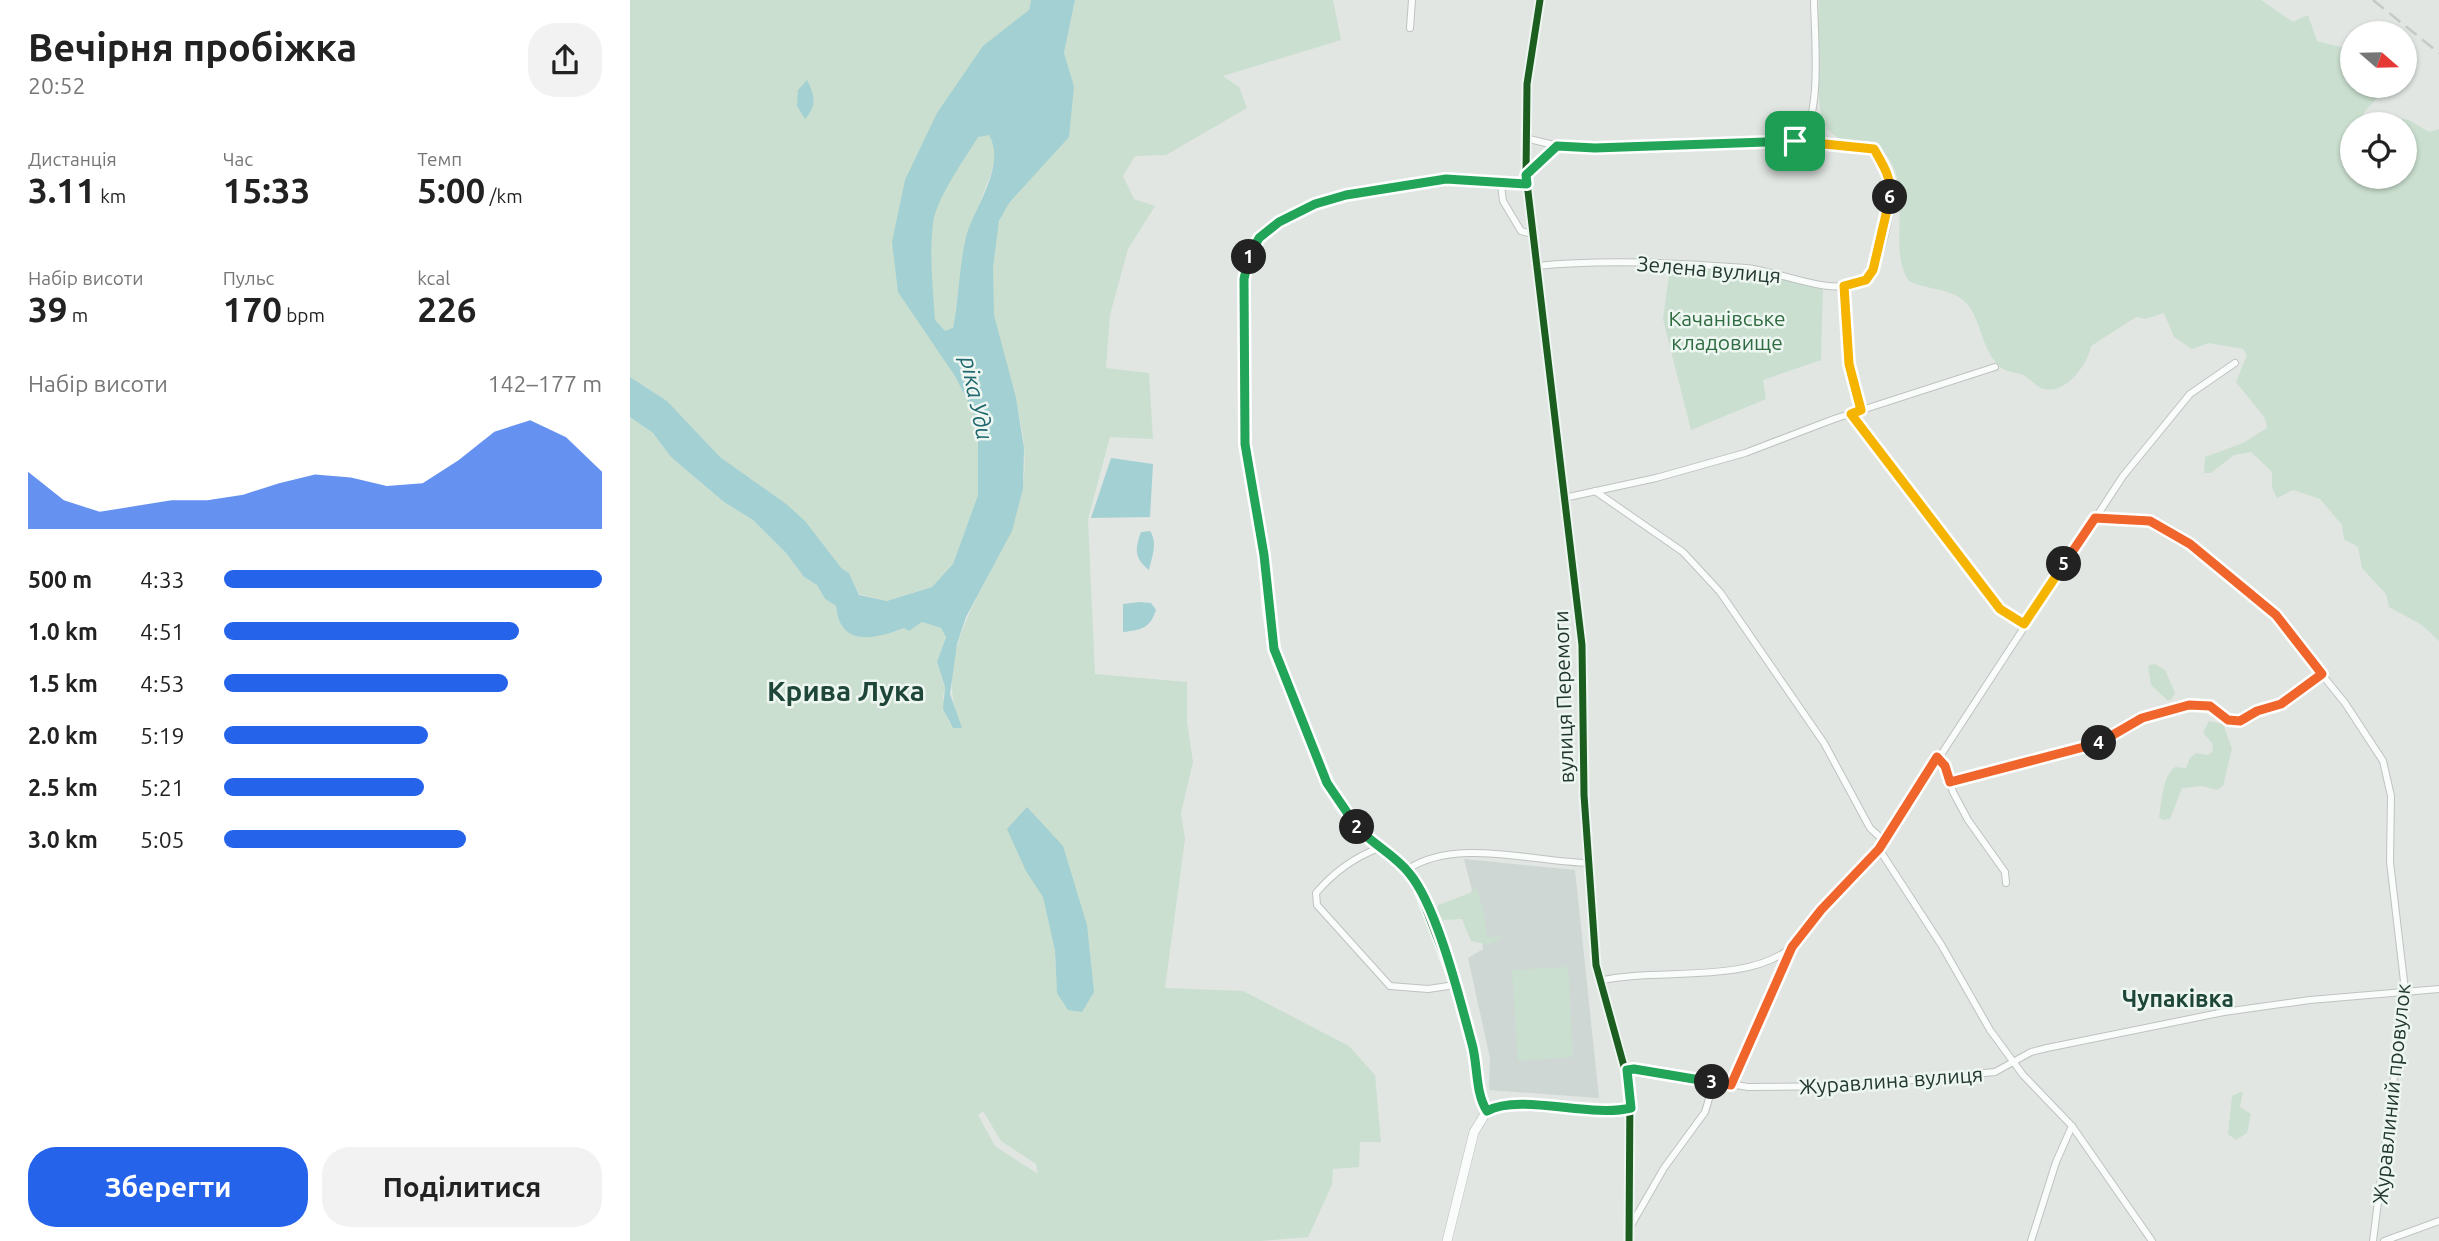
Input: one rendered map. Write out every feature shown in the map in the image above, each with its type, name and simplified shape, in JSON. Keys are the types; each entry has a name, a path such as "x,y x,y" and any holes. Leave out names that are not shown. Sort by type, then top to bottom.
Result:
{"street":[{"path":"1410,28 1412,0"},
{"name":"вулиця Перемоги","path":"1540,0 1529,63 1526,180 1582,645 1588,863 1599,981 1627,1070 1631,1108 1629,1241"},
{"path":"1795,141 1808,130 1813,109 1814,0"},
{"path":"1525,138 1557,146 1595,148 1795,141 1874,149 1885,168 1891,187 1882,244 1870,275 1858,284 1844,286 1849,364 1861,410"},
{"path":"1487,1111 1482,1102 1473,1047 1434,925 1407,870 1350,820 1331,792 1274,649 1264,555 1245,444 1245,269 1255,244 1265,233 1290,216 1324,201 1446,179 1501,185 1526,180 1557,146"},
{"path":"1501,185 1503,201 1521,232 1532,234"},
{"name":"Зелена вулиця","path":"1537,266 1597,261 1745,268 1844,286"},
{"path":"1731,1085 1792,947 1821,910 1879,849 2123,476 2187,398 2235,363"},
{"path":"1564,498 1735,456 1861,410 1995,367"},
{"path":"1851,414 1989,598 2000,609 2024,624"},
{"path":"1595,492 1683,552 1720,592 1824,743 1870,828 1884,841"},
{"name":"Журавлиний провулок","path":"2095,518 2150,521 2182,538 2267,607 2353,713 2383,761 2391,796 2390,862 2405,990 2374,1241"},
{"path":"1950,782 2006,765 2093,745 2142,718 2166,710 2200,705 2216,710 2228,720 2240,721 2257,711 2281,704 2322,674"},
{"path":"1937,757 1945,766 1950,782 1979,837 2004,872 2006,883"},
{"path":"1379,848 1359,857 1326,882 1316,893 1317,905 1390,986 1428,989 1455,985"},
{"path":"1879,849 2013,1062 2072,1126 2152,1241"},
{"path":"1407,870 1425,859 1469,854 1588,863"},
{"path":"1599,981 1637,974 1759,966 1771,962 1792,947"},
{"name":"Журавлина вулиця","path":"1627,1070 1645,1069 1731,1085 1789,1088 1915,1082 1995,1072 2046,1048 2224,1012 2405,990 2439,989"},
{"path":"1630,1227 1664,1168 1705,1112 1714,1082"},
{"path":"1447,1241 1474,1132 1487,1111 1510,1105 1597,1111 1631,1108"},
{"path":"2031,1241 2056,1163 2072,1126"},
{"path":"2384,1241 2439,1221"}],"shaded area":[{"path":"1464,859 1575,870 1599,1098 1489,1090 1490,1058 1468,958 1483,949 1481,925"}],"green space":[{"path":"630,0 1031,0 992,171 966,238 953,328 955,376 973,412 978,443 978,495 953,564 932,587 887,601 859,594 849,573 842,570 785,503 720,457 667,401 630,377"},
{"path":"1075,0 1333,0 1341,40 1223,76 1239,87 1247,108 1166,155 1135,156 1123,176 1134,199 1155,206 1128,249 1110,315 1106,368 1149,373 1153,439 1110,437 1088,519 1095,674 1187,682 1187,722 1193,762 1181,813 1185,839 1165,988 1243,991 1349,1046 1375,1075 1381,1142 1360,1142 1359,1167 1333,1169 1332,1185 1308,1237 1261,1241 630,1241 630,417 653,433 671,457 724,502 753,520 786,553 804,577 817,585 825,599 836,606 844,629 852,634 871,637 904,628 909,631 922,622 941,628 946,636 937,663 945,687 943,697 949,723 961,728 953,696 953,665 960,636 1013,522 1025,468 1021,424 994,315 994,242 1005,210 1074,86 1064,53","holes":["1043,897 1082,1012 1057,993 1055,951","983,1111 1001,1141 1036,1164 1038,1174 995,1146 978,1115"]},
{"path":"1819,0 2261,0 2293,22 2308,15 2317,41 2340,47 2340,98 2377,98 2365,112 2340,112 2340,189 2417,189 2417,125 2429,132 2439,129 2439,641 2422,625 2389,607 2386,594 2362,568 2358,547 2344,539 2342,525 2320,499 2293,490 2277,498 2272,488 2272,472 2251,452 2234,455 2211,473 2204,473 2205,457 2243,443 2267,428 2265,418 2236,382 2247,355 2243,349 2209,343 2192,349 2174,337 2164,313 2146,319 2136,317 2091,346 2076,375 2061,387 2039,387 2023,375 1999,366 1988,350 1970,307 1964,301 1952,294 1909,281 1900,258 1900,199 1895,171 1889,158 1881,150 1845,141 1827,128 1820,104 1817,67"},
{"name":"Качанівське кладовище","path":"1670,268 1751,271 1823,287 1821,360 1763,380 1766,399 1691,430 1663,319"},
{"path":"2155,664 2165,670 2175,693 2171,700 2167,700 2151,685 2148,666"},
{"path":"2209,721 2223,724 2232,749 2223,786 2217,790 2202,786 2182,788 2170,819 2163,820 2159,817 2162,797 2171,771 2175,767 2186,768 2190,758 2196,753 2208,755 2213,751 2212,743 2203,733"},
{"path":"1476,887 1484,912 1487,937 1503,937 1490,945 1471,941 1462,919 1443,920 1437,910 1438,905 1470,893"},
{"path":"1568,967 1573,1057 1518,1061 1512,970"},
{"path":"2243,1091 2240,1107 2251,1114 2247,1133 2236,1140 2228,1134 2232,1096"}],"water":[{"name":"ріка Уди","path":"1031,0 1075,0 1064,53 1074,86 1069,137 1009,203 999,221 993,267 994,315 1016,398 1024,448 1023,489 1012,531 966,617 957,644 950,694 962,728 953,728 943,709 945,687 937,662 946,637 941,628 922,622 909,631 904,628 871,637 861,637 844,629 836,606 825,599 817,585 804,577 786,553 753,520 724,502 671,457 653,433 630,417 630,377 667,401 720,457 785,503 805,521 842,569 849,573 859,595 887,601 932,587 953,564 978,495 978,443 973,412 955,376 898,292 892,242 905,180 937,113 983,46 1029,10","holes":["989,135 994,147 992,173 966,237 953,328 945,331 935,320 931,247 933,223 952,179 978,137"]},
{"path":"807,80 813,100 812,109 805,119 797,106 798,90"},
{"path":"1111,458 1153,464 1150,517 1091,518"},
{"path":"1150,531 1154,545 1149,570 1138,557 1137,548 1141,532"},
{"path":"1151,603 1156,610 1154,616 1144,627 1123,632 1123,604"},
{"path":"1027,807 1063,846 1087,925 1094,992 1082,1012 1068,1010 1057,993 1055,951 1043,897 1026,871 1007,829"}],"railway":[{"path":"2373,0 2439,53"}],"cycle path":[{"path":"1540,0 1527,84 1526,175 1582,645 1584,795 1596,965 1630,1088 1629,1241"},
{"path":"1487,1111 1482,1102 1473,1047 1455,985 1417,886 1407,870 1365,836 1339,805 1276,659 1267,610 1264,555 1245,444 1244,279 1251,254 1264,234 1283,219 1305,208 1329,200 1441,180 1527,184"}],"district":[{"name":"Крива Лука","path":"846,690"},
{"name":"Чупаківка","path":"2178,998"}],"route":[{"path":"1795,141 1874,149 1885,168 1891,187 1890,200 1878,257 1866,280 1844,286 1849,364 1861,410 1851,414 1994,604 2024,624 2095,518 2150,521 2190,544 2276,615 2322,674 2281,704 2257,711 2240,721 2228,720 2210,706 2189,705 2142,718 2109,739 2093,745 2033,758 1950,782 1945,766 1937,757 1879,849 1821,910 1792,947 1731,1085 1634,1069 1627,1070 1631,1108 1597,1111 1510,1105 1487,1111 1482,1102 1473,1047 1448,962 1417,886 1407,870 1365,836 1339,805 1324,776 1276,659 1267,610 1264,555 1245,451 1244,279 1247,261 1259,238 1290,216 1315,204 1370,190 1446,179 1501,185 1527,184 1526,175 1557,146 1595,148 1775,144 1795,141"}]}
